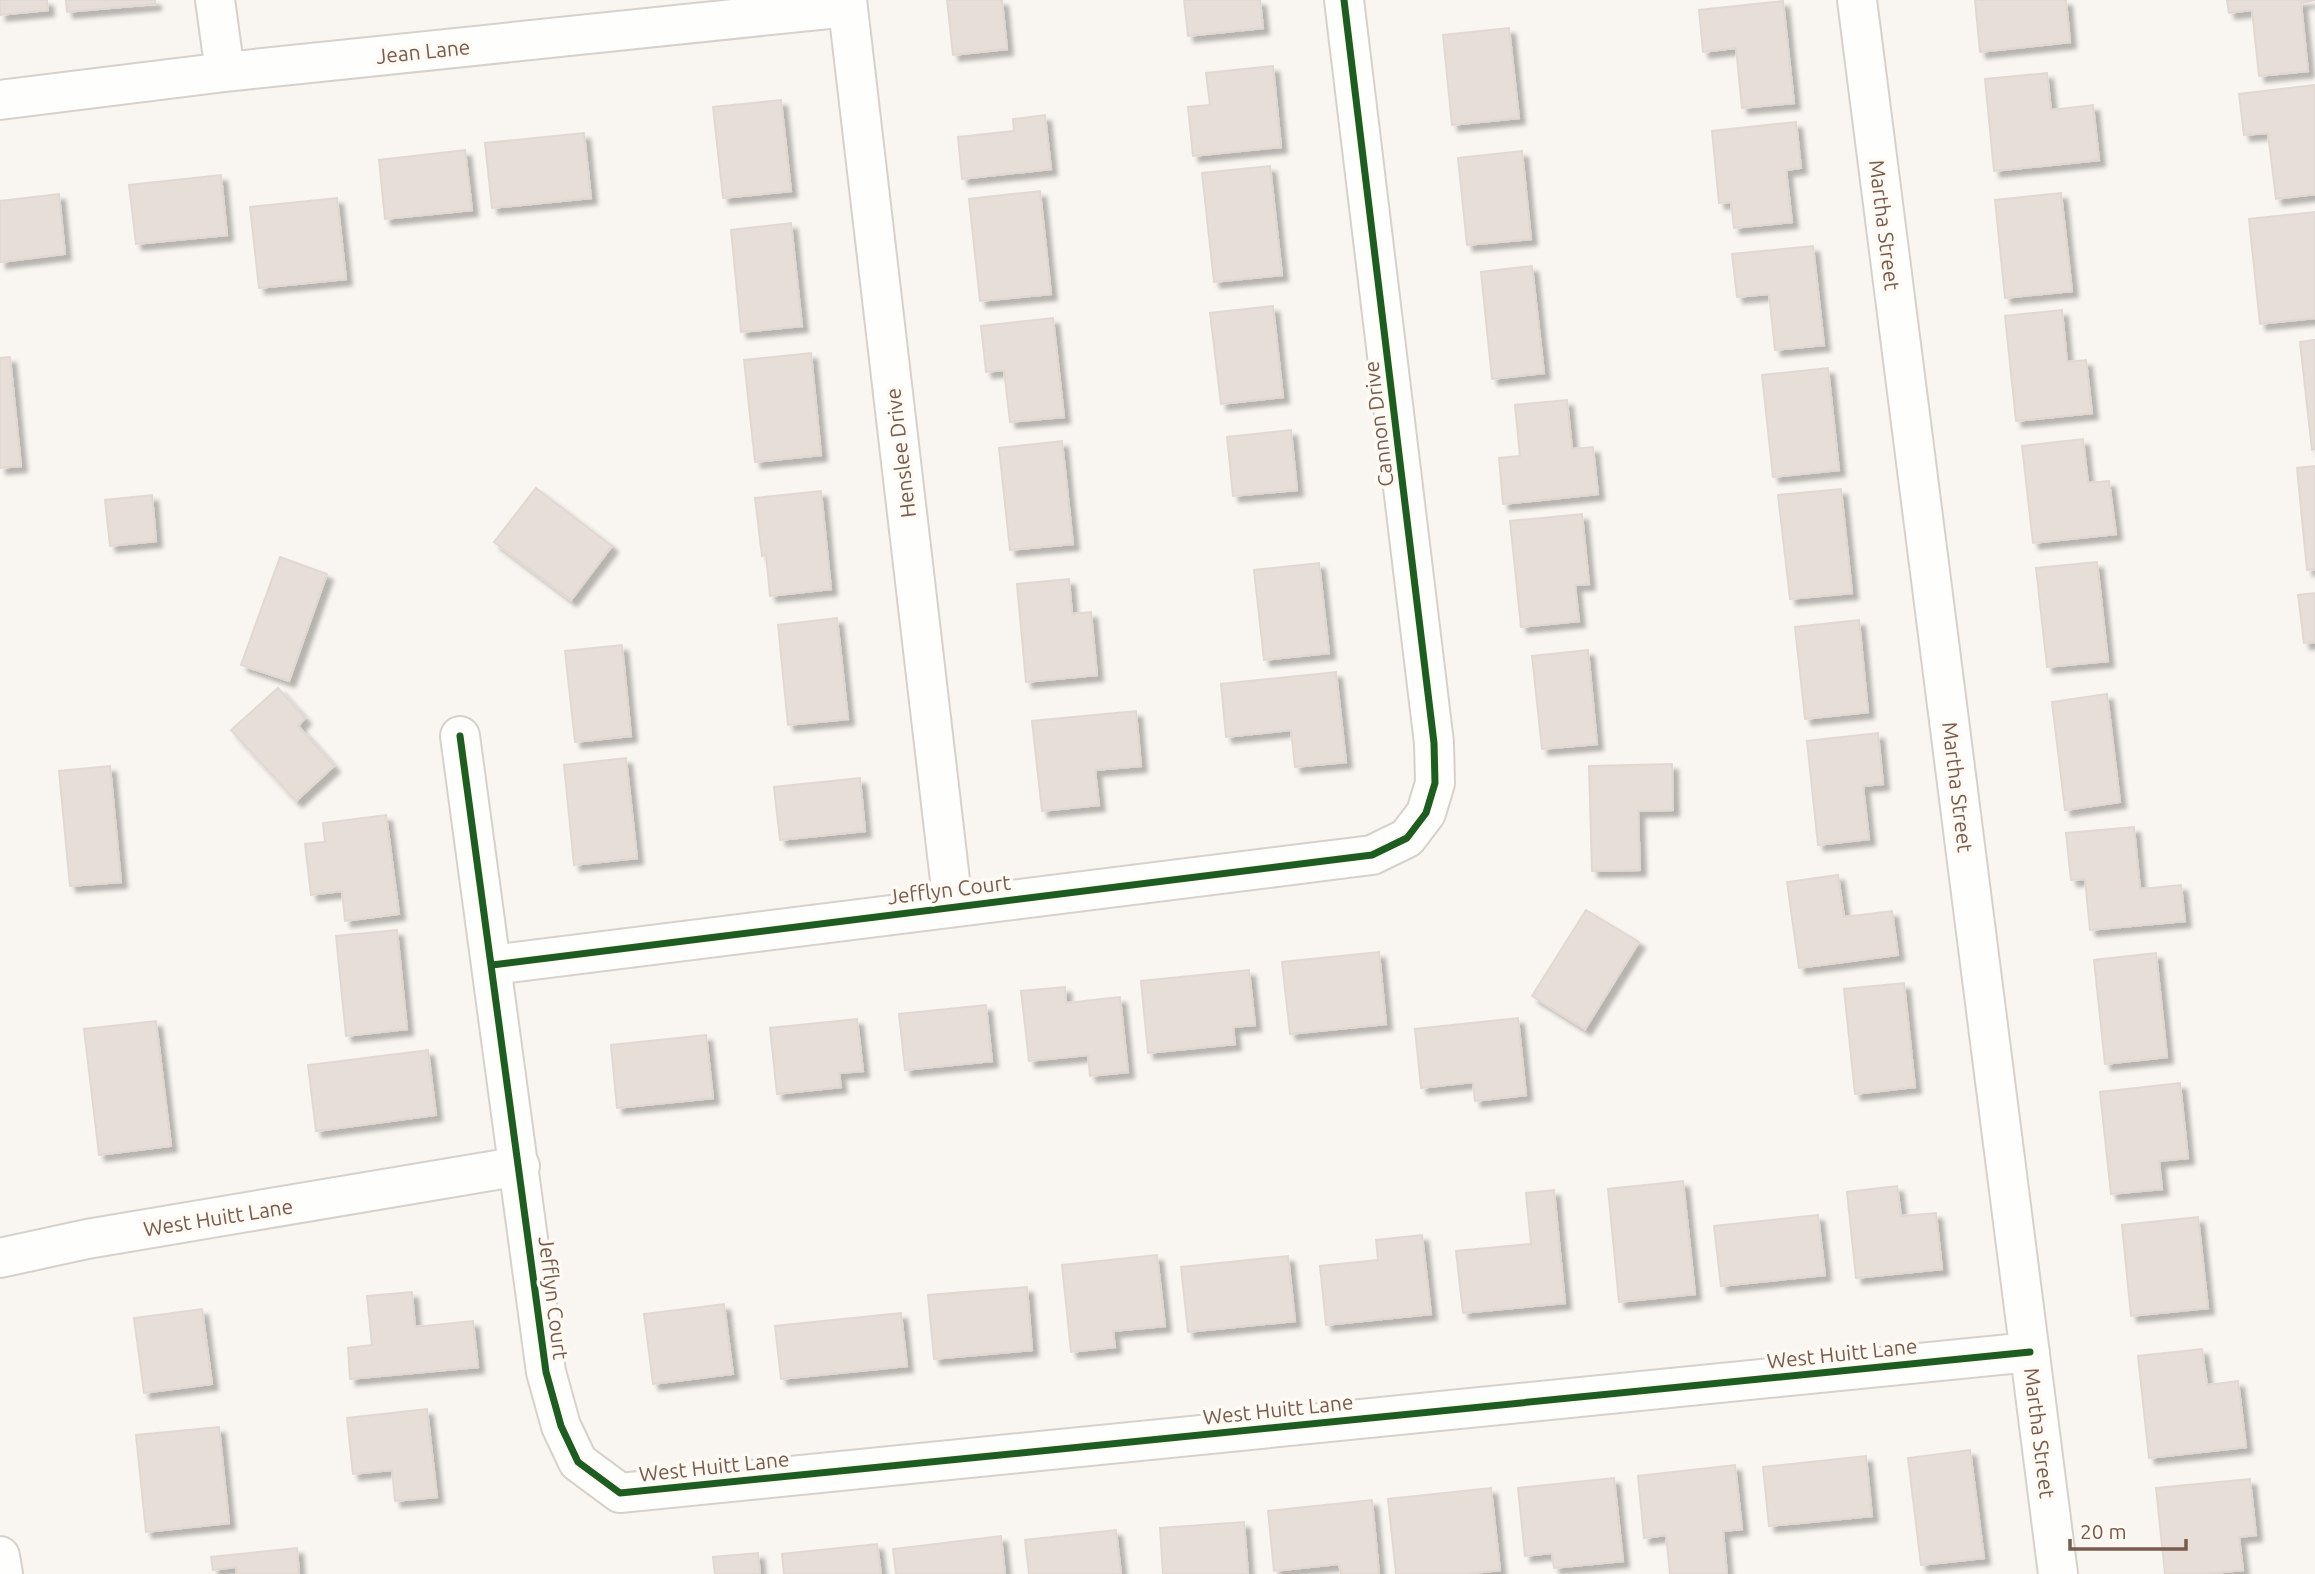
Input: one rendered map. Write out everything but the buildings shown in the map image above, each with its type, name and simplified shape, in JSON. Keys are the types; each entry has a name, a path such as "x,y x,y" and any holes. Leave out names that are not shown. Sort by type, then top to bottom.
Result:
{"street":[{"path":"215,0 225,72"},
{"name":"Cannon Drive","path":"1344,0 1434,743 1435,783 1426,813 1407,838"},
{"name":"Martha Street","path":"1857,0 2058,1574"},
{"name":"Jean Lane","path":"0,100 225,72 847,4"},
{"name":"Henslee Drive","path":"847,4 953,906"},
{"name":"Jefflyn Court","path":"460,736 546,1372 561,1426"},
{"name":"Jefflyn Court","path":"492,965 1372,855 1407,838"},
{"name":"West Huitt Lane","path":"0,1258 87,1239 520,1166"},
{"name":"West Huitt Lane","path":"561,1426 578,1462 620,1493 2030,1352"},
{"path":"0,1556 3,1574"}],"cycle path":[{"path":"492,965 1372,855 1407,838 1426,813 1435,783 1434,743 1344,0"},
{"path":"460,736 546,1372 561,1426 578,1462 620,1493 2030,1352"}]}
